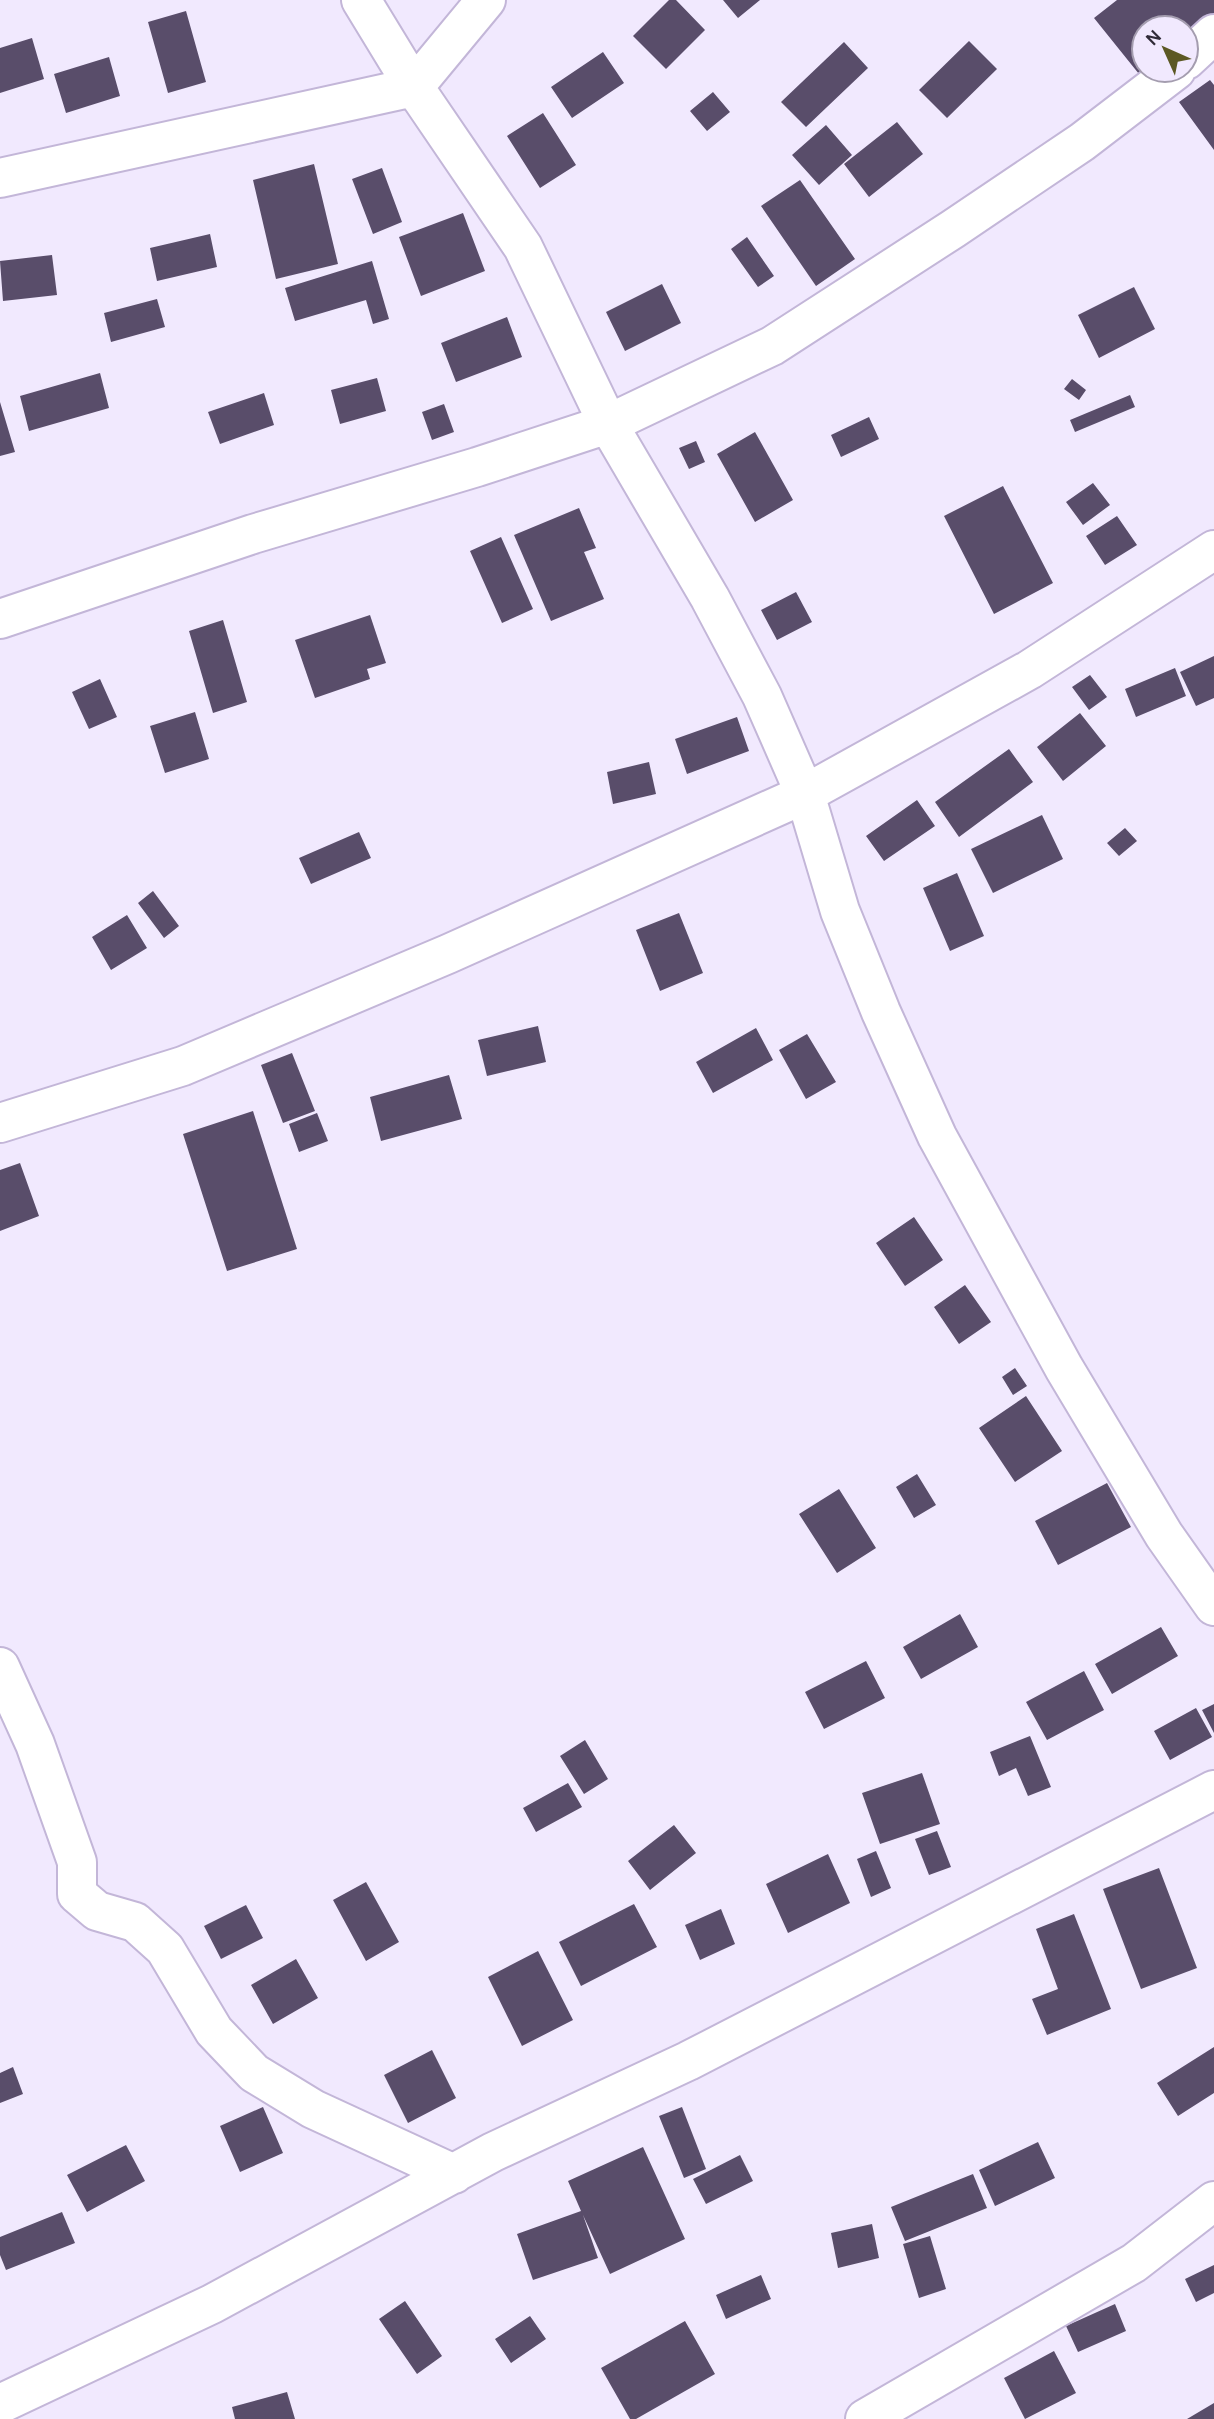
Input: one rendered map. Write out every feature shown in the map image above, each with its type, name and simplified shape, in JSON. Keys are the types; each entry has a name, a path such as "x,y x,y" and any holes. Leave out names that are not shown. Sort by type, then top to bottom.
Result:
{"street":[{"path":"361,0 414,87 523,247 608,424 710,598 762,696 805,794 839,911 937,1136 1064,1368 1164,1535 1214,1606"},
{"path":"0,178 414,87 486,0"},
{"path":"1200,47 1214,34"},
{"path":"0,619 253,534 477,467 608,424 772,346 1082,142 1158,84"},
{"path":"0,1124 183,1066 448,954 805,794 1029,670 1214,550"},
{"path":"0,1667 35,1744 77,1862 77,1894 97,1911 135,1922 164,1948 214,2031 254,2073 313,2109 454,2174"},
{"path":"0,2404 212,2304 492,2152 688,2061 1214,1790"},
{"path":"865,2419 1134,2263 1214,2201"}],"building":[{"path":"669,0 676,0 705,30 666,69 633,36"},
{"path":"723,0 760,0 738,18"},
{"path":"1117,0 1214,0 1214,14 1200,25 1200,14 1130,14 1130,63 1094,18"},
{"path":"186,11 206,82 168,93 148,22"},
{"path":"32,38 44,79 0,93 0,48"},
{"path":"969,41 997,69 947,118 919,90"},
{"path":"844,42 868,68 806,127 781,102"},
{"path":"603,52 624,83 572,118 551,87"},
{"path":"109,57 120,96 66,113 54,74"},
{"path":"1210,80 1214,85 1214,150 1179,102"},
{"path":"713,92 730,112 707,131 690,111"},
{"path":"543,113 576,165 540,188 507,136"},
{"path":"897,122 923,154 869,197 844,164"},
{"path":"826,125 852,155 819,185 792,155"},
{"path":"314,164 338,264 276,279 253,180"},
{"path":"382,168 402,222 373,234 352,179"},
{"path":"800,180 855,259 816,286 761,206"},
{"path":"463,213 485,271 421,296 399,237"},
{"path":"210,234 217,267 157,281 150,248"},
{"path":"747,237 774,276 758,287 731,249"},
{"path":"52,255 57,295 3,301 0,261"},
{"path":"372,261 389,319 373,324 366,300 295,321 285,288"},
{"path":"662,284 681,323 625,351 606,312"},
{"path":"1134,287 1155,329 1099,358 1078,315"},
{"path":"157,299 165,327 111,342 104,313"},
{"path":"507,317 522,357 456,382 441,343"},
{"path":"100,373 109,408 29,431 20,396"},
{"path":"377,378 386,411 340,424 331,390"},
{"path":"1072,379 1086,390 1079,400 1064,389"},
{"path":"264,393 274,425 220,444 208,412"},
{"path":"1130,395 1135,407 1075,432 1070,420"},
{"path":"0,402 15,452 0,456"},
{"path":"444,404 454,432 432,440 422,412"},
{"path":"869,417 879,439 841,457 831,435"},
{"path":"755,432 793,500 755,522 717,454"},
{"path":"696,441 705,462 689,469 679,448"},
{"path":"1093,483 1110,505 1083,525 1066,502"},
{"path":"1003,486 1053,583 994,614 944,516"},
{"path":"579,508 596,548 584,552 604,599 551,621 514,535"},
{"path":"1117,516 1137,545 1105,565 1086,536"},
{"path":"501,537 533,609 502,623 470,551"},
{"path":"796,592 812,622 777,640 761,610"},
{"path":"370,615 386,663 367,669 370,679 315,698 295,640"},
{"path":"223,620 247,702 213,713 189,631"},
{"path":"1214,656 1214,698 1196,706 1180,672"},
{"path":"1175,668 1186,696 1136,717 1125,689"},
{"path":"1090,675 1107,697 1089,710 1072,687"},
{"path":"100,679 117,717 89,729 72,692"},
{"path":"195,712 209,759 165,773 150,726"},
{"path":"1080,713 1106,746 1063,781 1037,747"},
{"path":"737,717 749,751 687,774 675,739"},
{"path":"1009,749 1033,782 959,837 935,802"},
{"path":"649,762 656,794 613,804 607,772"},
{"path":"917,800 935,826 884,861 866,836"},
{"path":"1042,815 1063,859 993,893 971,849"},
{"path":"1125,828 1137,841 1119,856 1107,843"},
{"path":"359,832 371,858 311,884 299,858"},
{"path":"957,873 984,936 950,951 923,888"},
{"path":"153,891 179,926 164,938 138,903"},
{"path":"679,913 703,973 660,991 636,930"},
{"path":"127,915 147,948 111,970 92,937"},
{"path":"538,1026 546,1062 487,1076 478,1040"},
{"path":"756,1028 773,1060 713,1093 696,1062"},
{"path":"807,1034 836,1082 806,1099 779,1050"},
{"path":"292,1053 315,1111 283,1123 261,1065"},
{"path":"449,1075 462,1119 381,1141 370,1097"},
{"path":"253,1111 297,1249 227,1271 183,1134"},
{"path":"317,1113 328,1141 299,1152 289,1124"},
{"path":"20,1163 39,1216 0,1231 0,1170"},
{"path":"914,1217 943,1260 905,1286 876,1243"},
{"path":"965,1285 991,1322 959,1344 934,1307"},
{"path":"1015,1368 1027,1386 1013,1395 1002,1377"},
{"path":"1026,1396 1062,1451 1015,1482 979,1428"},
{"path":"917,1474 936,1505 914,1518 896,1487"},
{"path":"1107,1483 1131,1527 1058,1565 1035,1521"},
{"path":"839,1489 876,1548 837,1573 799,1514"},
{"path":"960,1614 978,1647 921,1679 903,1647"},
{"path":"1161,1627 1178,1656 1112,1694 1095,1664"},
{"path":"866,1661 885,1698 824,1729 805,1692"},
{"path":"1084,1671 1104,1710 1047,1740 1026,1702"},
{"path":"1214,1704 1214,1733 1202,1710"},
{"path":"1196,1708 1212,1737 1170,1760 1154,1731"},
{"path":"1030,1736 1051,1787 1028,1796 1016,1768 999,1776 990,1752"},
{"path":"585,1740 608,1779 584,1794 560,1756"},
{"path":"922,1773 940,1824 880,1844 862,1793"},
{"path":"568,1783 582,1807 536,1832 523,1808"},
{"path":"674,1825 696,1853 650,1890 628,1861"},
{"path":"937,1831 951,1867 929,1875 915,1839"},
{"path":"876,1851 891,1888 871,1897 857,1859"},
{"path":"828,1854 850,1903 788,1933 766,1884"},
{"path":"1159,1868 1197,1968 1141,1989 1103,1889"},
{"path":"366,1882 399,1942 366,1961 333,1900"},
{"path":"634,1904 657,1947 581,1986 559,1942"},
{"path":"246,1905 263,1938 221,1959 204,1926"},
{"path":"721,1909 735,1944 700,1960 685,1925"},
{"path":"1074,1914 1111,2009 1047,2035 1032,1999 1058,1989 1036,1929"},
{"path":"538,1951 573,2020 522,2046 488,1977"},
{"path":"296,1959 318,1998 273,2024 251,1985"},
{"path":"1214,2047 1214,2093 1178,2116 1157,2083"},
{"path":"432,2050 456,2098 408,2123 384,2075"},
{"path":"13,2067 23,2094 0,2103 0,2073"},
{"path":"263,2107 283,2153 240,2172 220,2126"},
{"path":"682,2107 706,2169 684,2178 659,2116"},
{"path":"1038,2142 1055,2178 995,2206 979,2170"},
{"path":"126,2145 145,2181 87,2212 67,2175"},
{"path":"643,2147 685,2239 610,2274 583,2215 598,2258 533,2280 517,2234 581,2211 568,2181"},
{"path":"740,2155 753,2181 706,2204 693,2179"},
{"path":"973,2174 987,2208 905,2241 891,2207"},
{"path":"62,2212 75,2243 6,2270 0,2255 0,2237"},
{"path":"872,2224 879,2258 838,2268 831,2233"},
{"path":"930,2236 946,2289 919,2298 903,2244"},
{"path":"1214,2265 1214,2293 1196,2302 1185,2279"},
{"path":"761,2275 771,2299 726,2319 716,2295"},
{"path":"405,2301 442,2356 417,2374 379,2319"},
{"path":"1115,2304 1126,2331 1078,2352 1066,2326"},
{"path":"530,2316 546,2339 511,2363 495,2339"},
{"path":"685,2321 715,2374 636,2419 630,2419 601,2368"},
{"path":"1054,2351 1076,2393 1025,2419 1004,2378"},
{"path":"287,2392 295,2419 235,2419 232,2407"},
{"path":"1214,2403 1214,2419 1187,2419"}]}
